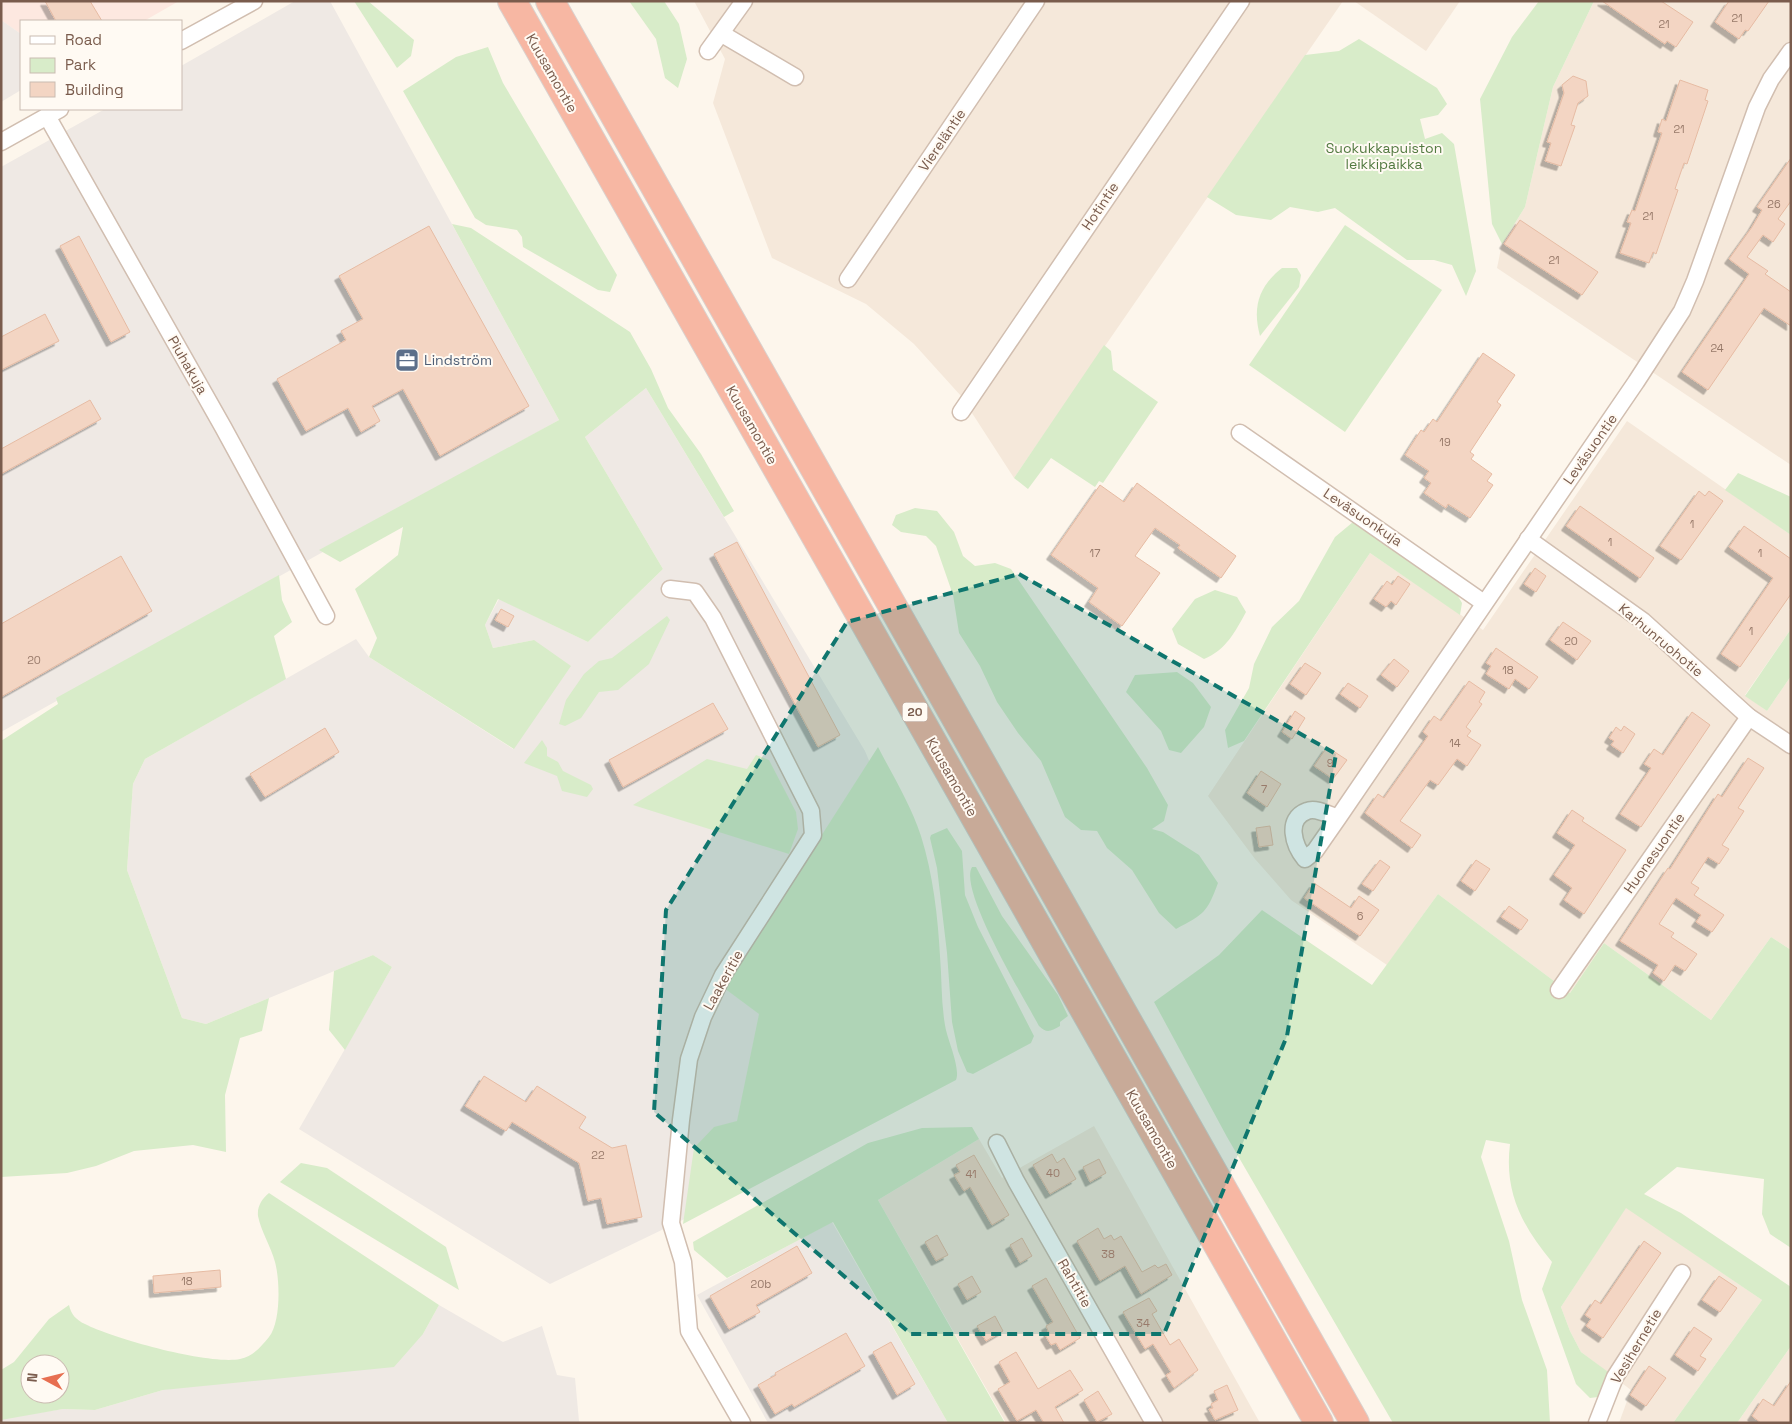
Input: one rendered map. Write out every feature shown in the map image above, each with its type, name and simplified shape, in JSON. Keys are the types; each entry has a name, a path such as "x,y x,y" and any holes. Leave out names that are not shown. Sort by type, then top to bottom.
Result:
{"highway":[{"name":"Kuusamontie","path":"512,1 1319,1423"},
{"name":"20","path":"550,1 1355,1423"}],"street":[{"path":"182,41 254,1"},
{"path":"708,52 744,1"},
{"name":"Viereläntie","path":"848,279 1036,1"},
{"name":"Hotintie","path":"961,412 1241,1"},
{"path":"722,34 795,77"},
{"name":"Leväsuontie","path":"1338,818 1636,382 1682,311 1699,272 1757,107 1771,79 1791,51"},
{"path":"1,142 54,112"},
{"name":"Piuhakuja","path":"54,112 326,616"},
{"name":"Leväsuonkuja","path":"1240,433 1484,603"},
{"name":"Karhunruohotie","path":"1528,539 1643,621 1749,716 1791,745"},
{"name":"Laakeritie","path":"670,589 695,592 713,618 811,811 813,835 723,975 703,1017 689,1060 676,1157 671,1223 683,1262 690,1331 742,1423"},
{"name":"Huonesuontie","path":"1559,990 1749,716"},
{"name":"Rahtitie","path":"997,1143 1016,1181 1154,1423"},
{"name":"Vesihernetie","path":"1597,1423 1615,1377 1682,1273"}],"highlighted area":[{"path":"1019,574 1336,754 1287,1036 1164,1334 911,1334 654,1112 666,910 847,622"}],"shaded area":[{"path":"1,1 179,1 146,20 20,20 20,33 1,20"},
{"path":"295,1 330,1 559,420 1,732 1,167 103,110 182,110 182,65"},
{"path":"694,1 1343,1 1014,478 961,396 914,344 866,304 772,258 713,103 725,59"},
{"path":"1354,1 1460,1 1426,51"},
{"path":"1594,1 1791,1 1791,465 1497,268 1502,244 1525,207 1553,87"},
{"path":"1,20 20,33 20,91 1,102"},
{"path":"646,388 865,751 873,770 765,1007 730,1197 550,1284 299,1129 392,967 373,955 206,1024 182,1018 127,870 133,784 145,759 356,639 369,657 513,749 534,640 493,648 485,625 499,599 588,642 663,569 585,437"},
{"path":"1627,421 1791,535 1791,607 1789,610 1791,611 1791,629 1745,695 1767,711 1791,676 1791,950 1771,937 1711,1020 1604,943 1570,993 1438,894 1387,965 1291,900 1255,859 1208,796 1370,553 1483,630"},
{"path":"1094,1126 1260,1423 1006,1423 878,1200 979,1139 1002,1178"},
{"path":"1626,1207 1762,1300 1673,1423 1619,1423 1631,1390 1581,1352 1570,1331 1561,1307"},
{"path":"832,1222 948,1423 768,1423 697,1295"},
{"path":"439,1305 503,1342 542,1326 557,1375 575,1378 579,1421 581,1423 1,1423 3,1418 63,1409 95,1410 163,1390 423,1334"},
{"path":"1791,1346 1791,1423 1737,1423"}],"green space":[{"path":"354,1 368,1 414,40 411,56 397,68"},
{"path":"629,1 664,1 679,24 687,59 678,88 665,78 656,39"},
{"path":"1539,1 1594,1 1553,87 1525,207 1502,244 1492,224 1480,99 1512,37"},
{"name":"Suokukkapuiston leikkipaikka","path":"1359,39 1437,88 1447,104 1438,115 1420,119 1425,139 1442,133 1454,144 1476,271 1466,296 1452,265 1434,260 1407,260 1335,208 1318,212 1290,207 1271,220 1236,215 1207,197 1305,55 1339,51"},
{"path":"488,47 503,83 617,275 610,292 598,290 523,247 522,237 517,230 486,225 475,218 403,91 456,57"},
{"path":"452,224 471,228 630,332 651,369 668,408 701,454 734,511 724,517 646,388 585,437 663,569 588,642 498,599 485,625 493,648 534,640 571,666 514,749 369,657 377,638 355,589 398,555 403,527 340,562 319,550 559,420"},
{"path":"1345,225 1442,290 1345,432 1249,365"},
{"path":"1282,268 1297,268 1301,275 1299,287 1260,336 1257,316 1259,298 1268,282"},
{"path":"1104,345 1111,351 1113,370 1158,402 1103,483 1099,481 1095,487 1051,458 1028,489 1014,478"},
{"path":"1738,473 1791,497 1791,535 1725,490"},
{"path":"915,508 937,511 954,532 963,556 975,566 995,563 1011,569 1147,768 1168,805 1164,821 1152,829 1163,832 1199,855 1218,883 1211,901 1199,916 1176,929 1159,913 1132,870 1107,848 1097,831 1081,830 1065,817 1041,761 1018,733 997,702 980,666 959,633 953,595 936,546 926,536 901,532 892,525 896,515"},
{"path":"1353,522 1455,591 1462,603 1460,615 1370,553 1244,741 1228,748 1225,730 1249,688 1254,664 1272,627 1299,601 1335,537"},
{"path":"279,575 282,600 292,622 274,636 286,679 145,759 133,784 127,870 182,1018 206,1024 269,998 262,1031 240,1038 225,1095 226,1152 193,1145 134,1151 96,1166 67,1173 1,1177 1,741 58,704 56,698"},
{"path":"1215,590 1237,597 1246,612 1234,633 1224,645 1204,659 1178,644 1172,629 1195,599"},
{"path":"667,616 670,620 649,664 618,690 599,692 581,718 565,726 559,724 566,700 584,674 599,661 612,658"},
{"path":"1791,629 1791,676 1767,711 1745,696"},
{"path":"1177,672 1193,683 1211,707 1204,727 1181,753 1169,750 1161,731 1126,692 1135,675"},
{"path":"542,740 547,748 547,756 558,762 563,771 591,785 593,789 587,797 562,791 557,776 524,763"},
{"path":"878,747 912,813 929,865 938,926 944,1016 946,1031 957,1068 956,1080 683,1224 694,1148 714,1127 737,1121 759,1014 724,988"},
{"path":"756,755 769,760 796,812 798,829 789,854 633,805 707,759 747,769"},
{"path":"947,828 962,851 965,895 978,927 1034,1036 1031,1043 973,1074 967,1072 958,1051 952,1022 947,953 937,868 930,838 931,835"},
{"path":"972,867 976,867 1002,916 1058,995 1068,1016 1060,1022 1060,1026 1047,1031 1039,1026 1008,970 983,921 970,879"},
{"path":"1438,894 1570,993 1604,943 1711,1020 1771,937 1791,950 1791,1248 1770,1234 1762,1214 1764,1179 1677,1167 1644,1194 1681,1213 1791,1287 1791,1346 1737,1423 1673,1423 1762,1300 1626,1208 1561,1307 1570,1331 1581,1352 1615,1377 1606,1396 1590,1398 1576,1384 1542,1289 1552,1262 1541,1249 1524,1222 1513,1193 1510,1178 1510,1144 1486,1140 1481,1157 1509,1241 1522,1300 1547,1370 1550,1423 1393,1423 1227,1137 1154,1002 1219,955 1262,910 1372,985"},
{"path":"373,955 392,967 345,1050 329,1030 334,971"},
{"path":"972,1127 979,1139 878,1200 1005,1423 948,1423 833,1222 727,1278 694,1250 693,1242 868,1143 922,1128"},
{"path":"301,1163 327,1168 446,1247 459,1290 280,1182"},
{"path":"269,1193 439,1305 423,1334 394,1367 163,1390 95,1410 63,1409 1,1420 1,1370 14,1362 20,1355 20,1404 70,1404 70,1354 21,1354 49,1319 69,1305 74,1316 85,1324 117,1337 185,1355 226,1360 240,1359 256,1351 273,1330 278,1301 278,1279 275,1262 258,1216 262,1200"}],"building":[{"path":"45,1 90,1 101,20 55,20"},
{"path":"1602,1 1661,1 1693,22 1676,47 1667,41 1665,44"},
{"path":"1729,1 1769,1 1748,31 1745,30 1739,39 1715,22"},
{"path":"1573,76 1586,81 1588,96 1578,103 1571,125 1575,126 1561,166 1545,161 1551,143 1547,142 1564,93 1562,85"},
{"path":"1680,80 1708,90 1705,100 1708,101 1687,164 1684,163 1675,189 1678,190 1656,254 1653,252 1649,263 1620,253 1631,223 1627,222 1632,210 1635,211 1662,133 1658,132 1662,119 1666,121"},
{"path":"1791,158 1791,201 1778,219 1785,224 1773,242 1763,235 1747,257 1768,271 1765,274 1791,292 1791,326 1764,308 1708,390 1682,372 1749,274 1729,259 1762,210 1757,207"},
{"path":"1520,220 1598,272 1582,295 1504,244"},
{"name":"Lindström","path":"429,226 529,406 440,456 403,389 372,406 380,421 361,432 348,408 306,431 277,379 346,340 341,331 363,319 339,276"},
{"path":"79,236 130,332 111,342 60,246"},
{"path":"45,314 59,341 1,370 1,337"},
{"path":"1483,353 1515,375 1497,402 1501,405 1470,452 1474,455 1471,459 1492,474 1487,481 1493,485 1470,518 1448,504 1446,508 1424,493 1431,483 1424,478 1429,471 1405,455 1421,430 1424,432 1433,419 1437,422"},
{"path":"90,400 101,419 1,474 1,449"},
{"path":"1137,483 1236,556 1221,578 1178,548 1180,545 1155,528 1135,556 1160,573 1122,626 1089,602 1098,588 1051,555 1100,485 1124,502"},
{"path":"1699,491 1705,496 1709,491 1723,501 1681,560 1660,546"},
{"path":"1580,506 1654,558 1640,578 1566,526"},
{"path":"1744,526 1791,559 1791,594 1740,667 1721,654 1773,578 1729,547"},
{"path":"737,542 840,735 818,747 714,554"},
{"path":"121,556 152,611 1,697 1,624"},
{"path":"1535,568 1546,576 1536,592 1524,584"},
{"path":"1398,576 1410,584 1396,605 1391,601 1386,607 1374,599 1387,581 1392,585"},
{"path":"501,609 514,616 508,627 495,620"},
{"path":"1563,622 1591,641 1577,660 1550,640"},
{"path":"1496,648 1538,677 1529,689 1515,679 1509,689 1486,674 1491,666 1486,663"},
{"path":"1394,659 1409,671 1397,687 1381,675"},
{"path":"1305,663 1321,673 1306,695 1290,684"},
{"path":"1469,681 1485,692 1479,702 1482,704 1466,727 1471,731 1467,736 1481,745 1467,766 1457,759 1438,785 1430,780 1400,821 1421,835 1412,848 1365,813 1378,794 1384,798 1428,736 1423,732 1434,716 1441,721"},
{"path":"1348,683 1368,696 1360,708 1340,694"},
{"path":"713,703 728,729 623,787 609,760"},
{"path":"1295,711 1305,718 1292,739 1282,732"},
{"path":"1692,712 1710,725 1641,827 1620,814 1651,768 1644,764 1654,749 1663,755"},
{"path":"1624,726 1635,734 1623,753 1611,745 1614,741 1609,738 1616,727 1621,731"},
{"path":"325,728 339,752 265,797 250,774"},
{"path":"1327,747 1347,760 1333,779 1314,766"},
{"path":"1748,758 1764,768 1738,808 1744,811 1722,845 1729,849 1719,864 1708,857 1691,883 1699,888 1694,895 1724,915 1712,932 1696,922 1701,915 1676,898 1659,924 1674,933 1671,937 1697,954 1685,971 1675,965 1664,981 1653,973 1658,965 1620,941 1668,868 1670,869 1718,794 1722,797"},
{"path":"1261,771 1281,784 1267,807 1247,793"},
{"path":"1572,810 1584,818 1582,821 1626,850 1584,914 1564,900 1572,888 1554,875 1575,845 1557,833"},
{"path":"1270,826 1273,845 1259,847 1256,828"},
{"path":"1380,860 1390,867 1373,891 1362,884"},
{"path":"1476,860 1490,869 1475,891 1461,881"},
{"path":"1314,883 1351,908 1359,896 1379,910 1360,936 1304,898"},
{"path":"1509,906 1528,920 1521,930 1501,917"},
{"path":"484,1076 526,1102 537,1086 586,1117 579,1128 612,1148 626,1145 642,1217 607,1224 601,1198 588,1201 579,1163 512,1122 506,1131 465,1106"},
{"path":"1052,1154 1057,1163 1064,1158 1076,1179 1050,1194 1033,1165"},
{"path":"974,1155 1009,1215 992,1225 970,1187 964,1191 954,1175 960,1172 956,1165"},
{"path":"1099,1159 1106,1173 1090,1182 1083,1167"},
{"path":"1098,1228 1104,1239 1111,1235 1114,1240 1121,1236 1142,1272 1155,1265 1158,1268 1166,1264 1172,1275 1141,1294 1125,1266 1100,1281 1077,1241"},
{"path":"937,1235 948,1255 936,1261 925,1242"},
{"path":"1022,1238 1032,1256 1020,1263 1010,1245"},
{"path":"1644,1241 1661,1253 1603,1338 1586,1326 1591,1319 1585,1315 1595,1300 1601,1304"},
{"path":"797,1246 812,1273 756,1305 760,1312 729,1329 710,1296"},
{"path":"220,1270 221,1287 154,1293 153,1276"},
{"path":"972,1276 981,1292 967,1300 958,1284"},
{"path":"1719,1276 1737,1288 1720,1312 1702,1300"},
{"path":"1046,1278 1080,1338 1060,1350 1056,1343 1051,1345 1045,1335 1049,1333 1046,1326 1053,1322 1032,1286"},
{"path":"1149,1298 1157,1311 1152,1314 1170,1345 1179,1339 1198,1370 1174,1388 1166,1375 1171,1372 1153,1344 1145,1349 1123,1312"},
{"path":"995,1316 1003,1331 986,1341 977,1326"},
{"path":"1694,1327 1712,1339 1700,1356 1706,1359 1698,1371 1675,1355"},
{"path":"846,1333 865,1366 794,1407 792,1404 775,1414 758,1385 776,1375 775,1373"},
{"path":"891,1342 915,1384 897,1395 873,1352"},
{"path":"1016,1352 1038,1389 1070,1370 1083,1390 1055,1407 1064,1423 1044,1423 1036,1410 1017,1421 998,1389 1010,1382 999,1362"},
{"path":"1649,1366 1666,1378 1646,1406 1630,1395"},
{"path":"1791,1381 1791,1423 1761,1423 1752,1416 1763,1399 1774,1406"},
{"path":"1227,1385 1238,1410 1215,1420 1209,1409 1213,1408 1211,1404 1218,1400 1214,1391"},
{"path":"1098,1391 1112,1414 1097,1422 1084,1400"}],"place":[{"name":"Lindström","path":"407,360"}]}
